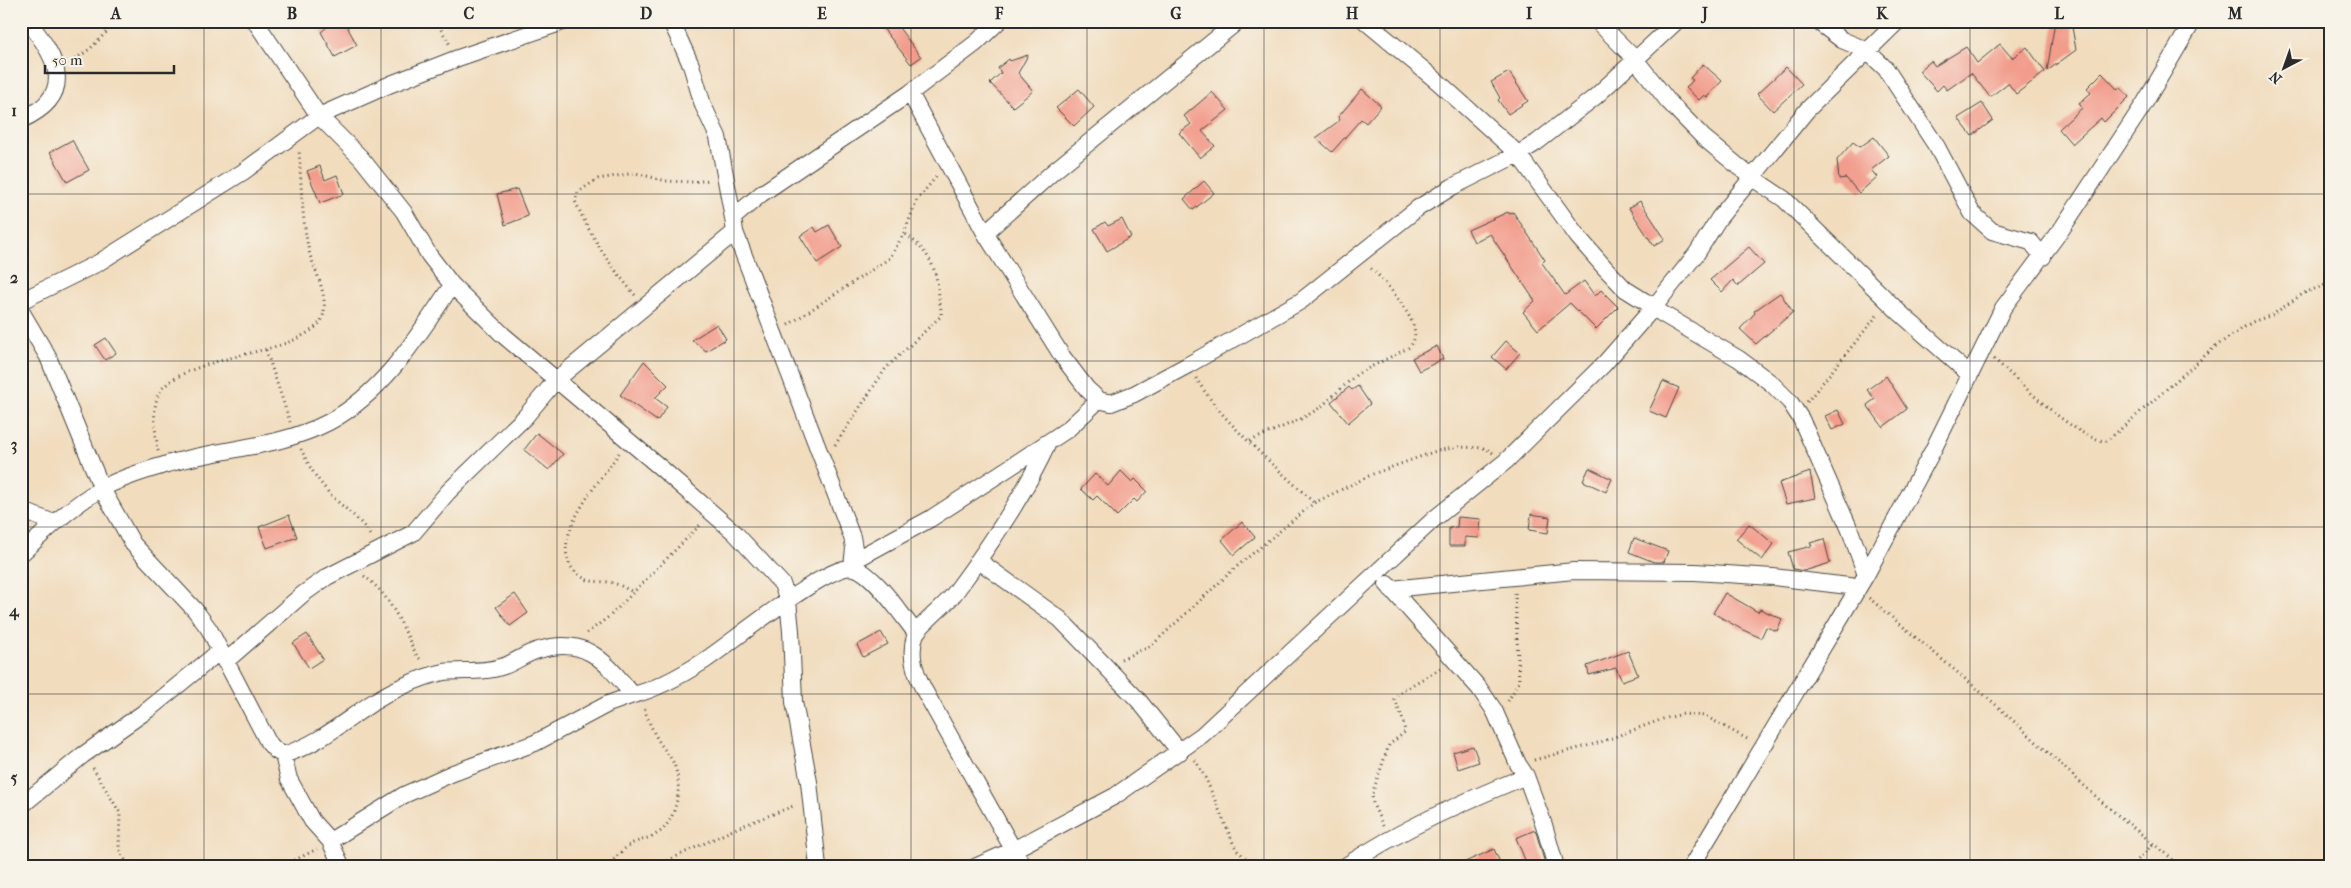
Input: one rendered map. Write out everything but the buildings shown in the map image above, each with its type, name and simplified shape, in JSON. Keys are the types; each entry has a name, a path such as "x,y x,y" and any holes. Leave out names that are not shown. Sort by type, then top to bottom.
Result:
{"street":[{"path":"21,120 41,109 50,101 57,90 58,75 40,37 28,21"},
{"path":"255,21 319,116 361,158 393,199 429,255 452,285 503,335 712,513 764,563 782,584 788,601 794,702 810,799 818,867"},
{"path":"21,301 106,258 243,172 319,116 390,84 458,58 566,21"},
{"path":"671,21 691,65 703,104 718,137 734,225 852,537 854,548 853,564"},
{"path":"21,806 83,755 222,657 303,594 327,578 375,555 413,533 448,492 525,417 556,380 644,306 734,225 768,189 910,93 976,43 999,21"},
{"path":"985,233 1054,170 1238,21"},
{"path":"1365,21 1437,81 1518,154 1578,237 1625,288 1661,313 1739,359 1770,383 1790,402 1797,413 1850,530 1862,581"},
{"path":"1597,21 1635,59 1668,101 1704,138 1751,178 1784,200 1899,312 1970,374"},
{"path":"910,93 985,233 1062,356 1099,400 1111,403 1134,394 1188,366 1301,301 1418,208 1452,187 1518,154 1564,122 1677,21"},
{"path":"1817,21 1842,40 1866,50 1896,82 1938,147 1972,213 1992,231 2031,242 2043,257"},
{"path":"975,867 1013,850 1115,796 1184,750 1218,722 1434,520 1506,461 1604,364 1654,307 1751,178 1807,110 1866,50 1898,21"},
{"path":"1691,866 1862,581 1933,450 2003,308 2043,257 2144,104 2193,21"},
{"path":"21,554 54,523 102,488 161,466 257,446 295,435 328,422 371,392 403,356 452,285"},
{"path":"21,311 48,357 102,488 132,544 195,610 209,629 268,742 283,755 289,779 312,821 330,841 342,867"},
{"path":"330,841 404,795 453,773 535,743 608,704 655,689 704,661 814,582 853,564 930,520 1068,429 1099,400"},
{"path":"1023,867 916,673 912,655 916,633 952,597 979,561 1034,474 1048,442"},
{"path":"21,510 54,523"},
{"path":"979,561 1060,619 1184,750"},
{"path":"853,564 877,585 916,633"},
{"path":"1391,589 1574,571 1695,572 1862,581"},
{"path":"1379,572 1391,589 1478,688 1496,714 1522,770 1544,825 1556,867"},
{"path":"283,755 312,744 399,688 444,672 497,668 539,650 565,646 585,650 608,664 636,695"},
{"path":"1344,867 1391,837 1522,770"}],"path":[{"path":"58,75 106,34 117,21"},
{"path":"436,21 458,58"},
{"path":"161,466 154,427 158,397 174,378 205,365 283,346 309,332 321,321 323,304 306,238 298,131"},
{"path":"775,333 890,258 904,233 917,200 948,164"},
{"path":"644,306 606,261 575,201 578,192 598,179 635,173 666,181 693,182 725,178"},
{"path":"824,466 834,446 886,368 941,316 937,274 933,265 927,254 904,233"},
{"path":"1250,441 1303,418 1321,407 1357,374 1410,347 1415,338 1414,327 1407,312 1374,270 1352,261"},
{"path":"1982,348 2077,430 2097,441 2107,441 2216,346 2252,322 2272,316 2304,293 2330,283"},
{"path":"1797,413 1879,313 1899,312"},
{"path":"266,350 295,435 305,458 321,483 332,496 350,511 369,534 375,555"},
{"path":"1188,366 1205,393 1250,441 1314,503"},
{"path":"628,440 581,507 568,537 566,548 569,564 583,578 616,584 633,592"},
{"path":"1102,663 1126,658 1151,646 1234,568 1314,503 1373,474 1436,452 1460,447 1485,448 1506,461"},
{"path":"565,646 610,616 712,513"},
{"path":"351,567 375,584 388,599 417,656 428,668 444,672"},
{"path":"1496,714 1513,694 1519,682 1514,577"},
{"path":"1862,581 2103,802 2182,867"},
{"path":"1391,837 1381,823 1372,794 1389,745 1405,732 1403,720 1395,700 1403,690 1454,659"},
{"path":"607,867 633,843 647,840 668,825 676,803 678,787 676,770 649,723 636,695"},
{"path":"1522,770 1663,719 1683,714 1705,716 1743,738 1764,744"},
{"path":"1184,750 1206,779 1234,845 1255,867"},
{"path":"83,755 120,813 119,849 130,867"},
{"path":"654,867 766,816 810,799"},
{"path":"281,867 308,855 330,841"},
{"path":"2131,867 2153,844"},
{"path":"1906,867 1930,867"}]}
